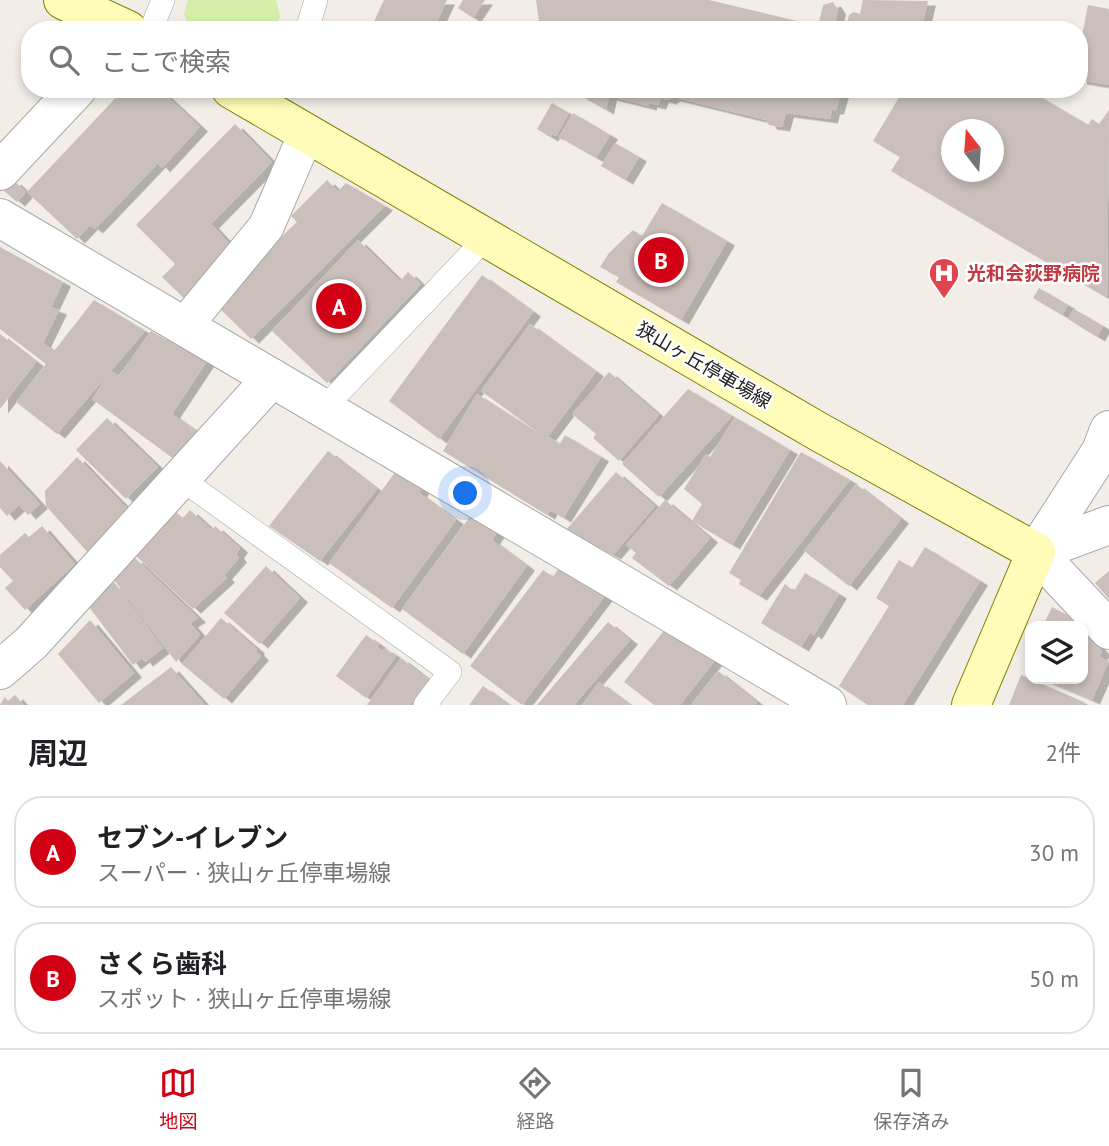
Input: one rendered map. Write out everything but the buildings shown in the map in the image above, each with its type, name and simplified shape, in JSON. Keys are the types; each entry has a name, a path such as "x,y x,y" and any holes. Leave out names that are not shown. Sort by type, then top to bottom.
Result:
{"main road":[{"path":"63,0 108,21"},
{"name":"狭山ヶ丘停車場線","path":"272,99 307,132 486,238 819,432 1037,552"},
{"path":"971,705 1037,552"}],"street":[{"path":"0,171 69,98"},
{"path":"185,325 266,227 307,132"},
{"path":"0,218 827,705"},
{"path":"0,670 31,643 272,378"},
{"path":"1037,552 1101,451 1109,430"},
{"path":"1037,552 1109,524"},
{"path":"1037,552 1109,630"}],"lane":[{"path":"154,21 163,0"},
{"path":"310,21 316,0"},
{"path":"325,407 486,238"},
{"path":"180,478 450,672 425,705"}],"green space":[{"path":"188,0 276,0 280,16 278,21 186,21 184,14"}],"place":[{"name":"さくら歯科","path":"661,260"},
{"name":"光和会荻野病院","path":"944,300"},
{"name":"セブン-イレブン","path":"339,306"}]}
